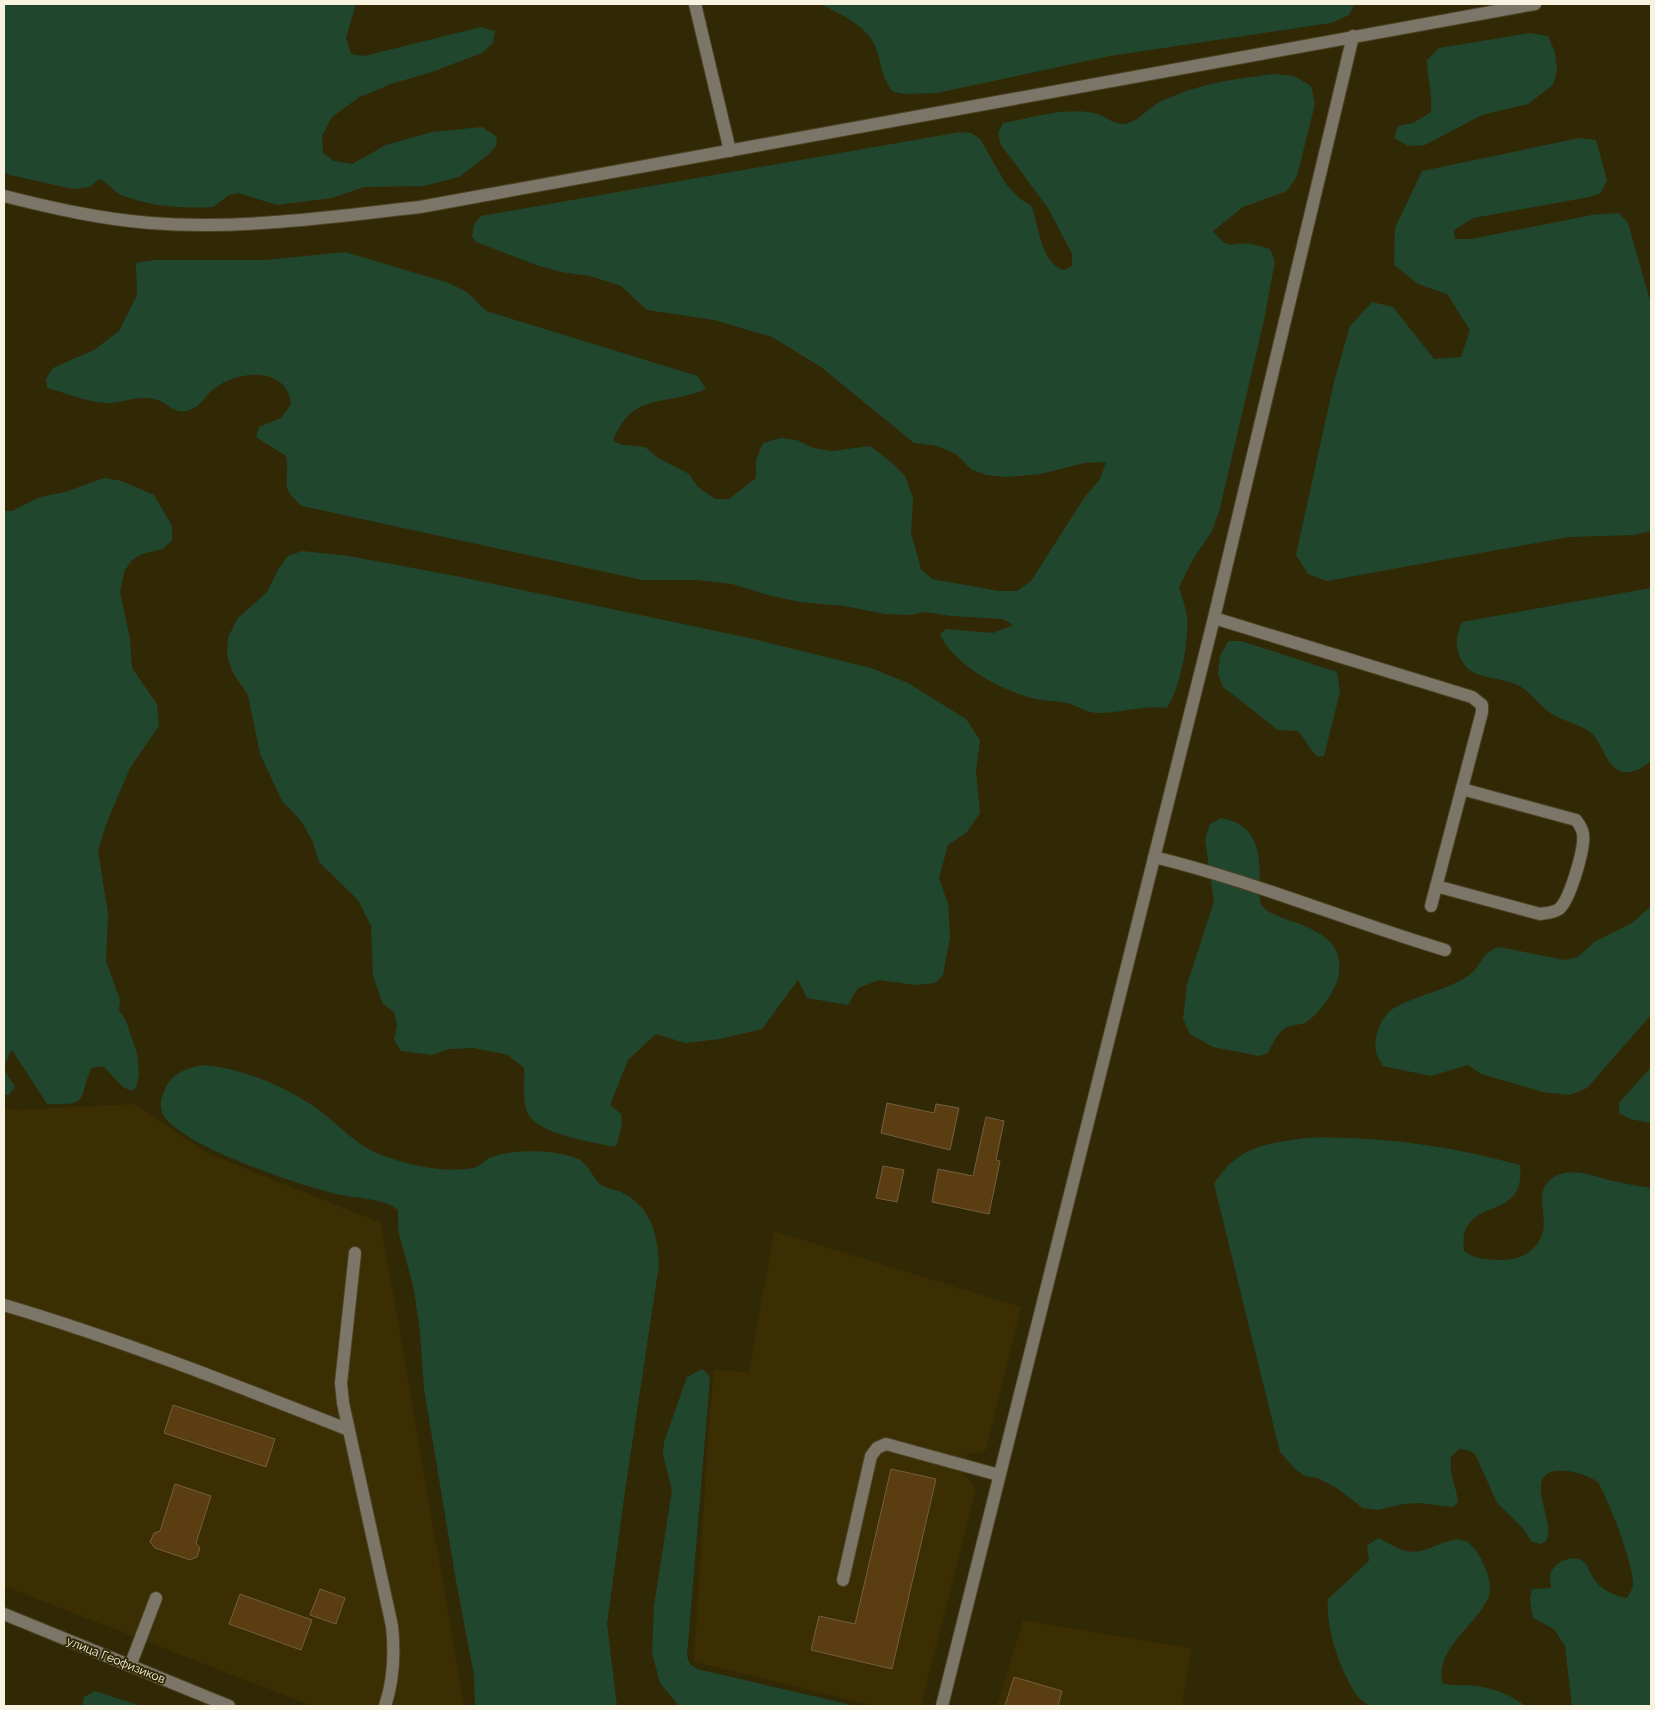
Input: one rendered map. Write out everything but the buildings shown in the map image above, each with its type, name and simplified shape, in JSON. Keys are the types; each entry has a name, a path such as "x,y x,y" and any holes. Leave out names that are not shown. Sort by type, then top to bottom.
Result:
{"street":[{"path":"695,4 730,151"},
{"path":"4,196 72,213 150,223 220,224 303,221 420,207 1535,4"},
{"path":"942,1706 1214,618 1353,36"},
{"path":"1214,618 1478,700 1482,705 1482,712 1431,906"},
{"path":"1436,886 1540,914 1550,913 1560,908 1574,882 1583,836 1581,827 1576,820 1462,789"},
{"path":"1154,858 1210,872 1445,950"},
{"path":"356,1253 341,1383 349,1430 392,1626 395,1655 385,1706"},
{"path":"4,1305 59,1320 119,1341 349,1430"},
{"path":"843,1580 871,1456 877,1448 886,1444 999,1475"},
{"path":"130,1666 156,1598"},
{"name":"улица Геофизиков","path":"4,1614 229,1706"}],"shaded area":[{"path":"134,1104 207,1153 381,1223 464,1706 312,1706 4,1586 4,1109"},
{"path":"774,1231 1021,1307 986,1450 967,1455 963,1474 976,1489 921,1706 874,1706 694,1662 714,1370 749,1372"},
{"path":"1023,1620 1191,1648 1182,1706 997,1706"}],"green space":[{"path":"4,4 356,4 346,38 351,54 364,56 481,27 495,31 493,43 482,53 432,72 391,84 358,98 332,117 322,136 323,153 334,161 352,164 386,145 432,132 482,127 497,137 496,146 488,155 459,177 424,186 364,187 332,198 277,205 238,193 229,195 213,207 166,206 143,202 121,195 99,179 90,187 73,189 10,175 4,173"},
{"path":"821,4 1355,4 1349,15 1331,23 1110,56 937,93 904,94 892,91 885,78 870,37 851,20"},
{"path":"1530,33 1548,36 1555,52 1557,71 1553,85 1528,104 1482,115 1425,145 1408,146 1394,138 1398,126 1413,123 1431,112 1427,60 1439,48"},
{"path":"1273,74 1294,76 1311,86 1315,104 1297,176 1287,191 1243,207 1213,231 1227,244 1244,243 1270,249 1275,261 1264,320 1219,512 1211,533 1193,559 1179,587 1187,617 1187,639 1180,677 1167,708 1158,707 1094,713 1067,703 1023,696 995,684 968,667 956,657 940,634 946,629 993,633 1013,625 1003,619 951,616 925,612 910,615 885,614 844,606 800,602 732,584 697,580 642,580 302,506 294,499 287,488 286,456 256,437 259,427 281,418 291,404 288,392 281,383 272,377 249,375 225,382 211,391 199,405 186,411 178,411 155,399 142,398 106,403 84,399 47,388 46,379 53,368 94,350 119,331 137,295 136,263 155,260 265,260 345,252 449,283 467,292 486,311 698,376 706,389 640,407 630,414 621,425 613,441 623,445 645,447 658,458 689,474 698,487 715,499 729,499 756,478 756,460 763,443 781,438 797,440 813,448 832,451 870,446 890,461 905,476 913,498 911,533 921,569 932,579 999,591 1017,591 1031,581 1084,498 1100,479 1106,462 1084,463 1041,474 1006,477 986,475 971,469 956,454 937,446 914,443 821,367 772,337 714,320 647,310 621,286 590,276 561,272 536,265 476,242 472,237 474,224 481,216 960,132 971,133 980,139 1006,184 1020,199 1031,205 1045,252 1056,266 1064,270 1072,266 1072,254 1048,208 1001,145 998,133 1003,123 1071,111 1094,113 1115,123 1123,124 1132,122 1158,103 1186,91 1229,80"},
{"path":"1579,138 1596,140 1607,180 1601,193 1590,197 1473,218 1454,230 1455,239 1471,239 1592,215 1619,213 1628,223 1651,304 1651,531 1634,535 1569,537 1327,581 1308,574 1296,555 1334,382 1350,326 1372,302 1393,307 1434,359 1461,357 1470,330 1447,294 1418,284 1394,265 1395,228 1422,171"},
{"path":"104,478 122,481 154,495 172,526 172,540 163,549 142,554 131,561 124,572 120,592 130,639 132,668 157,704 159,726 130,768 107,822 98,850 108,914 106,961 120,1000 119,1010 126,1021 137,1053 139,1075 136,1087 132,1091 123,1087 103,1066 91,1068 80,1099 70,1104 47,1104 12,1050 6,1061 5,1069 15,1086 9,1095 4,1094 4,511 12,511 40,497 65,492"},
{"path":"302,551 349,556 461,577 749,638 871,668 908,683 966,719 980,740 976,773 980,813 967,832 948,845 939,878 948,904 950,937 943,975 935,983 916,985 879,980 858,988 848,1005 807,998 798,980 762,1029 720,1039 685,1043 656,1034 628,1060 610,1105 621,1114 622,1123 617,1145 614,1147 554,1132 534,1121 528,1114 525,1104 524,1068 508,1055 474,1048 449,1049 432,1055 401,1051 394,1040 397,1025 394,1012 383,1004 373,976 371,926 358,900 319,862 313,842 301,821 282,801 260,754 248,695 233,673 227,655 228,637 238,618 267,592 279,568 288,556"},
{"path":"1651,588 1651,761 1637,770 1620,771 1610,763 1590,732 1552,714 1518,685 1472,672 1463,663 1458,652 1457,640 1462,622"},
{"path":"1228,641 1241,641 1337,672 1340,692 1324,756 1318,757 1298,731 1278,730 1223,687 1218,674 1220,656"},
{"path":"1221,818 1243,826 1250,833 1259,861 1261,903 1267,910 1277,916 1319,933 1330,942 1338,955 1338,978 1332,993 1322,1007 1306,1022 1282,1030 1268,1053 1259,1056 1213,1047 1190,1034 1183,1019 1187,984 1214,902 1205,839 1210,824"},
{"path":"1651,906 1651,1015 1587,1088 1570,1095 1543,1092 1481,1074 1468,1065 1431,1076 1383,1066 1375,1046 1377,1034 1385,1016 1394,1008 1450,986 1468,976 1484,956 1499,947 1565,960 1578,957 1594,942 1632,923"},
{"path":"203,1065 234,1070 278,1086 319,1110 366,1147 384,1156 417,1166 450,1170 473,1168 492,1157 523,1151 559,1153 578,1159 589,1168 600,1184 631,1198 640,1205 646,1214 651,1222 657,1243 659,1265 607,1624 617,1706 475,1706 474,1675 456,1581 424,1389 420,1332 414,1290 398,1230 398,1210 384,1203 336,1194 271,1174 217,1152 176,1128 164,1116 161,1109 164,1091 177,1074"},
{"path":"1651,1067 1651,1123 1630,1119 1619,1113 1619,1103"},
{"path":"1305,1138 1359,1138 1413,1143 1467,1152 1520,1165 1520,1182 1515,1194 1507,1201 1477,1216 1469,1224 1464,1235 1464,1251 1481,1258 1508,1260 1523,1256 1529,1252 1538,1242 1543,1232 1542,1193 1546,1185 1554,1177 1561,1174 1568,1172 1584,1173 1651,1188 1651,1706 1572,1706 1565,1646 1554,1629 1533,1618 1530,1600 1532,1589 1551,1588 1551,1571 1567,1559 1584,1561 1597,1583 1613,1594 1627,1598 1632,1590 1632,1574 1625,1547 1598,1482 1568,1471 1548,1473 1543,1478 1541,1494 1548,1531 1547,1540 1541,1544 1532,1542 1522,1527 1497,1503 1475,1454 1467,1450 1459,1449 1451,1457 1451,1470 1458,1502 1453,1507 1420,1503 1403,1504 1378,1510 1363,1508 1335,1487 1317,1478 1305,1476 1295,1469 1280,1452 1214,1184 1223,1171 1242,1154 1265,1145"},
{"path":"702,1369 710,1378 687,1656 690,1664 697,1669 856,1706 679,1706 660,1683 652,1653 654,1606 672,1490 663,1455 664,1442 687,1377"},
{"path":"1378,1538 1406,1551 1428,1549 1448,1541 1458,1540 1467,1542 1475,1550 1484,1565 1488,1577 1490,1585 1489,1594 1482,1609 1450,1648 1442,1670 1442,1683 1489,1689 1509,1696 1525,1706 1369,1706 1358,1697 1344,1672 1331,1635 1328,1599 1369,1561 1367,1546"},
{"path":"95,1691 141,1706 82,1706 84,1697"}]}
